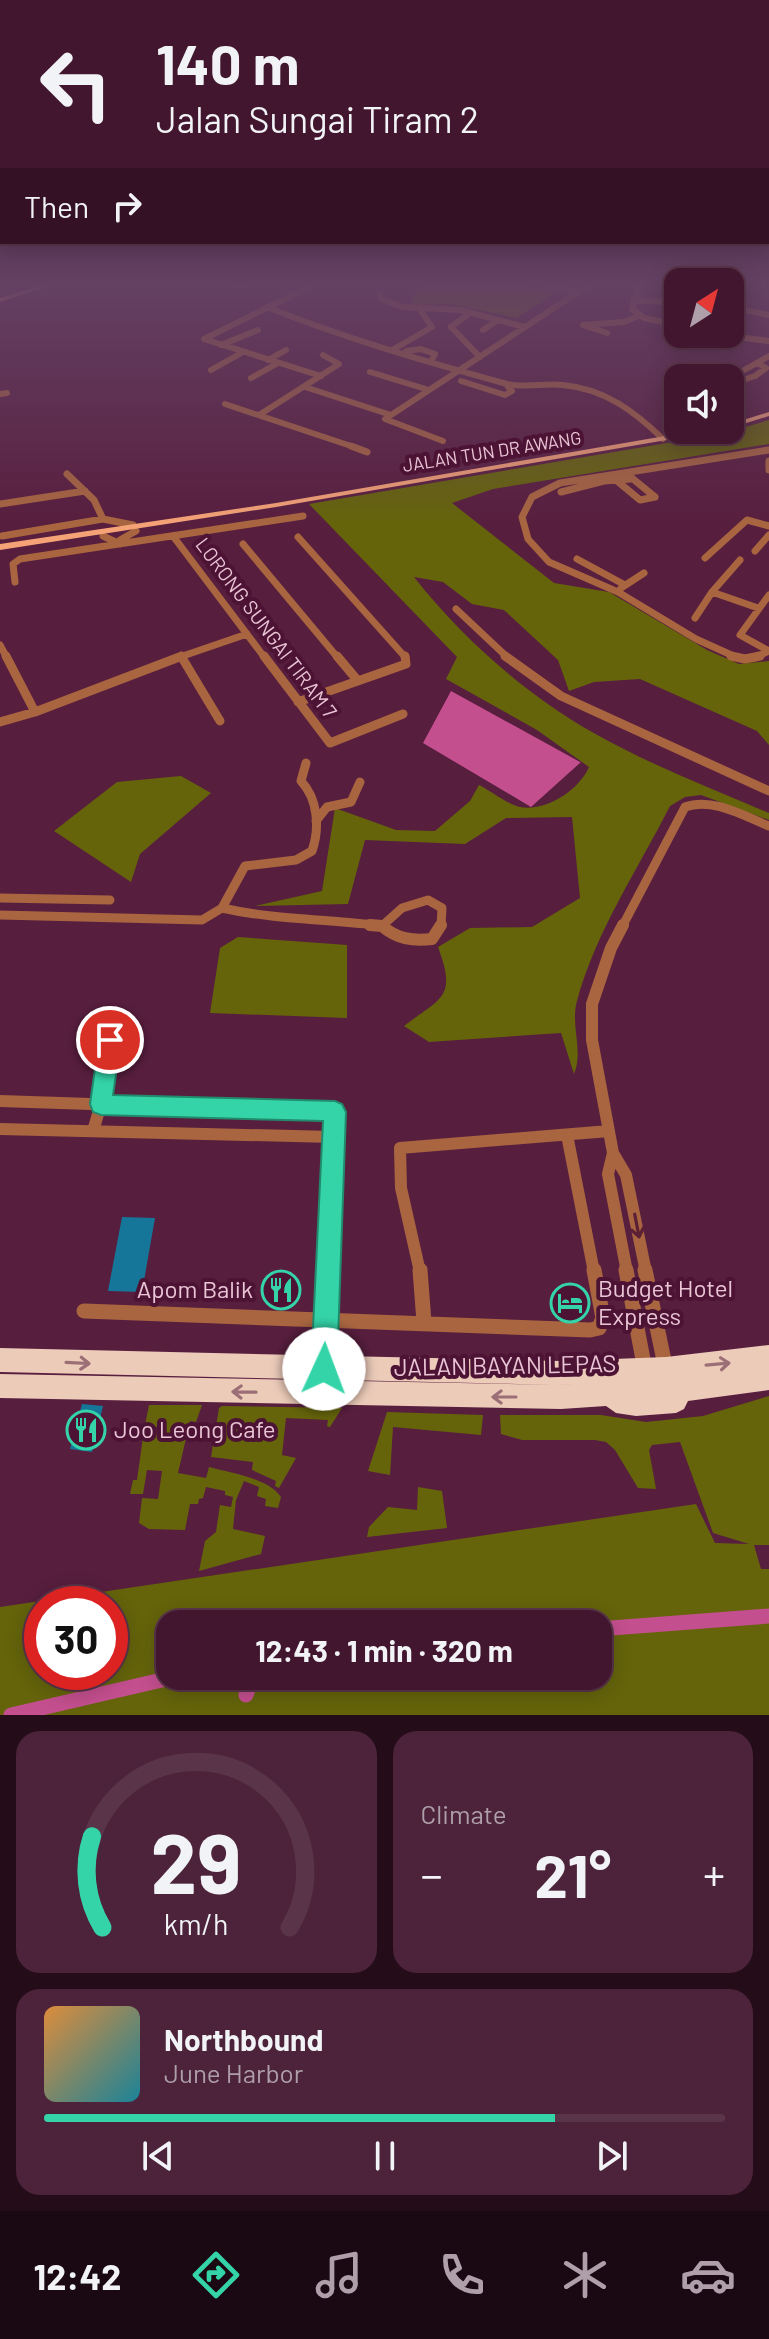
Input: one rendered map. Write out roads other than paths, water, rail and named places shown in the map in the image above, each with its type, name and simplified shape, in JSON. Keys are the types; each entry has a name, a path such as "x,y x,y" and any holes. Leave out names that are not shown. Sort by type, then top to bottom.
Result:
{"highway":[{"name":"JALAN BAYAN LEPAS","path":"0,1386 420,1397 582,1397 769,1356"},
{"name":"JALAN BAYAN LEPAS","path":"0,1360 560,1373 743,1382 769,1378"},
{"path":"582,1397 636,1404 685,1400 743,1382"}],"main road":[{"path":"744,422 769,414"},
{"name":"JALAN TUN DR AWANG","path":"0,550 663,439"}],"street":[{"path":"211,370 220,365"},
{"path":"251,378 274,365"},
{"path":"285,365 321,376"},
{"path":"259,415 337,365"},
{"path":"449,365 512,385 564,385 611,397 636,413 663,439"},
{"path":"443,441 385,419 468,365"},
{"path":"744,378 755,376 766,368 761,365"},
{"path":"370,372 429,390"},
{"path":"482,375 464,376 461,381 505,395 512,391 508,387 512,385"},
{"path":"305,387 391,415"},
{"path":"225,404 367,452"},
{"path":"769,450 628,476 607,475 560,483 539,491 526,504 520,521 523,530 550,562 616,591 725,654 748,660 769,651"},
{"path":"769,461 769,470"},
{"path":"67,474 94,500 106,520 109,526 102,533 120,544"},
{"path":"607,475 640,500 655,497 628,476"},
{"path":"561,492 604,481 618,481 628,476"},
{"path":"0,504 85,491"},
{"path":"15,582 13,564 20,559 303,516"},
{"path":"2,536 106,520 135,528"},
{"path":"705,558 747,520 769,526"},
{"path":"120,544 120,540 135,528"},
{"path":"755,551 769,535"},
{"name":"LORONG SUNGAI TIRAM 7","path":"173,536 330,743 403,714"},
{"path":"298,537 406,657 406,664 298,702"},
{"path":"243,544 358,681"},
{"path":"577,559 625,585"},
{"path":"695,618 712,592 740,560"},
{"path":"616,591 644,573"},
{"path":"712,592 758,608"},
{"path":"769,595 740,637 769,651"},
{"path":"456,609 500,652 561,696 769,791"},
{"path":"0,722 247,634"},
{"path":"0,645 35,712"},
{"path":"181,656 220,721"},
{"path":"0,915 202,920 222,908 245,866 311,856 317,844 316,821 311,792 301,781 306,763"},
{"path":"316,821 327,807 351,802 360,782"},
{"path":"658,1380 626,1175 613,1153 592,1040 592,1004 611,948 685,807 696,802 769,826"},
{"path":"0,898 110,900"},
{"path":"222,908 265,918 297,917 382,926 393,937 412,941 432,939 441,927 442,908 428,900 405,904 391,913 382,926"},
{"path":"93,1131 101,1104 110,1040"},
{"path":"0,1101 335,1112 324,1369"},
{"path":"0,1129 333,1137"},
{"path":"424,1322 419,1266 400,1185 397,1154 400,1148 609,1131"},
{"path":"84,1311 599,1328 603,1318 567,1135"},
{"path":"613,1153 608,1174 658,1380"}],"waterway":[{"path":"612,1628 769,1616"},
{"path":"11,1715 156,1681"},
{"path":"246,1695 248,1690"}],"place":[{"name":"Apom Balik","path":"281,1290"},
{"name":"Budget Hotel Express","path":"570,1303"},
{"name":"Joo Leong Cafe","path":"86,1430"}]}
